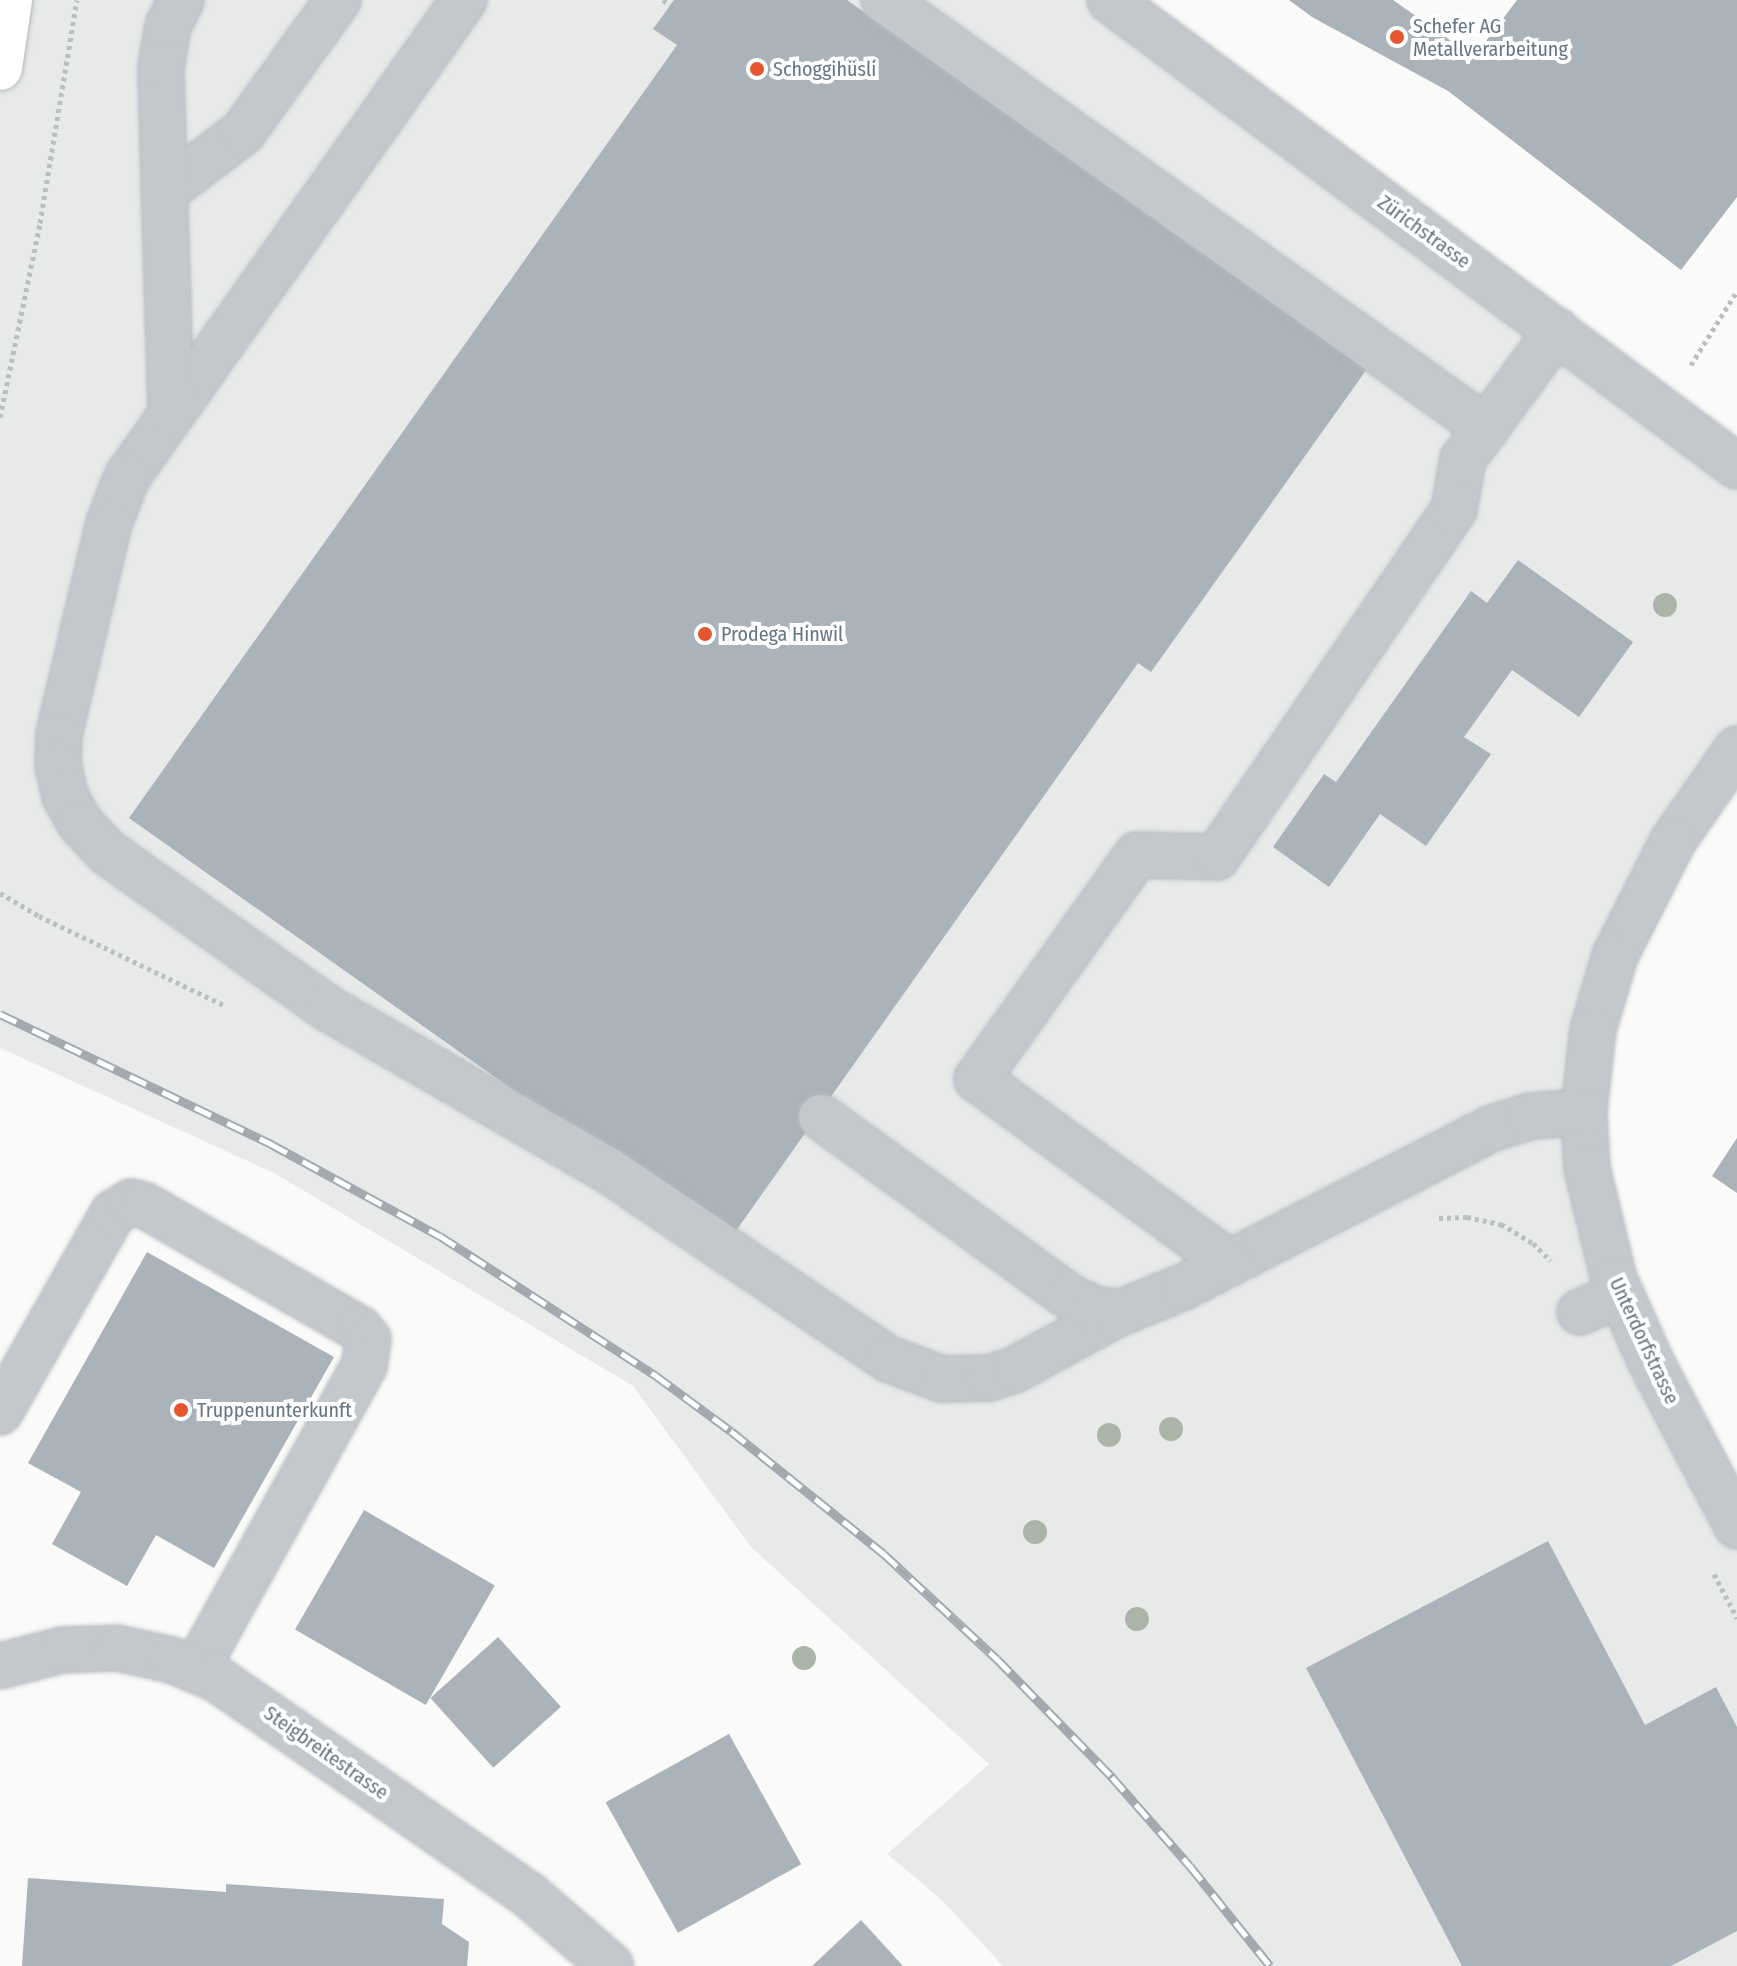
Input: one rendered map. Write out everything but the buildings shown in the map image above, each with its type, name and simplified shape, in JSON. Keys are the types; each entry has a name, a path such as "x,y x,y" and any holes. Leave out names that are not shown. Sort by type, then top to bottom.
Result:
{"main road":[{"path":"0,68 10,0"}],"street":[{"path":"171,412 161,67 168,26 181,0"},
{"path":"164,192 243,132 338,0"},
{"path":"464,0 135,462 113,508 59,735 58,765 65,796 80,823 107,852 351,1023 558,1139 896,1363 942,1379 989,1378 1014,1370 1119,1313 1148,1304 1490,1129 1531,1116 1584,1112"},
{"path":"884,0 1486,428"},
{"name":"Zürichstrasse","path":"1110,0 1737,466"},
{"path":"1228,1262 977,1079 1137,855 1217,857 1454,509 1463,459 1557,331"},
{"name":"Unterdorfstrasse","path":"1737,749 1673,841 1615,956 1593,1030 1584,1112 1592,1199 1620,1294 1652,1364 1737,1526"},
{"path":"821,1117 1070,1297 1095,1309 1119,1313"},
{"path":"0,1412 113,1213 131,1202 144,1205 360,1329 368,1339 364,1366 196,1669"},
{"path":"1580,1312 1620,1294"},
{"name":"Steigbreitestrasse","path":"3,1656 91,1647 147,1653 196,1669 241,1693 529,1895 611,1966"}],"path":[{"path":"0,417 40,223 77,0"},
{"path":"663,0 670,5"},
{"path":"1664,411 1737,291"}],"shaded area":[{"path":"0,0 1110,0 1737,466 1737,749 1633,915 1587,1168 1737,1526 1737,1966 1003,1966 942,1900 887,1854 989,1764 751,1547 633,1386 274,1173 0,1048"}],"railway":[{"path":"0,1014 271,1144 440,1236 655,1375 731,1431 884,1554 997,1659 1112,1777 1190,1866 1270,1966"}],"place":[{"name":"Schefer AG Metallverarbeitung","path":"1397,37"},
{"name":"Schoggihüsli","path":"757,69"},
{"name":"Prodega Hinwil","path":"705,634"},
{"name":"Truppenunterkunft","path":"181,1410"}]}
